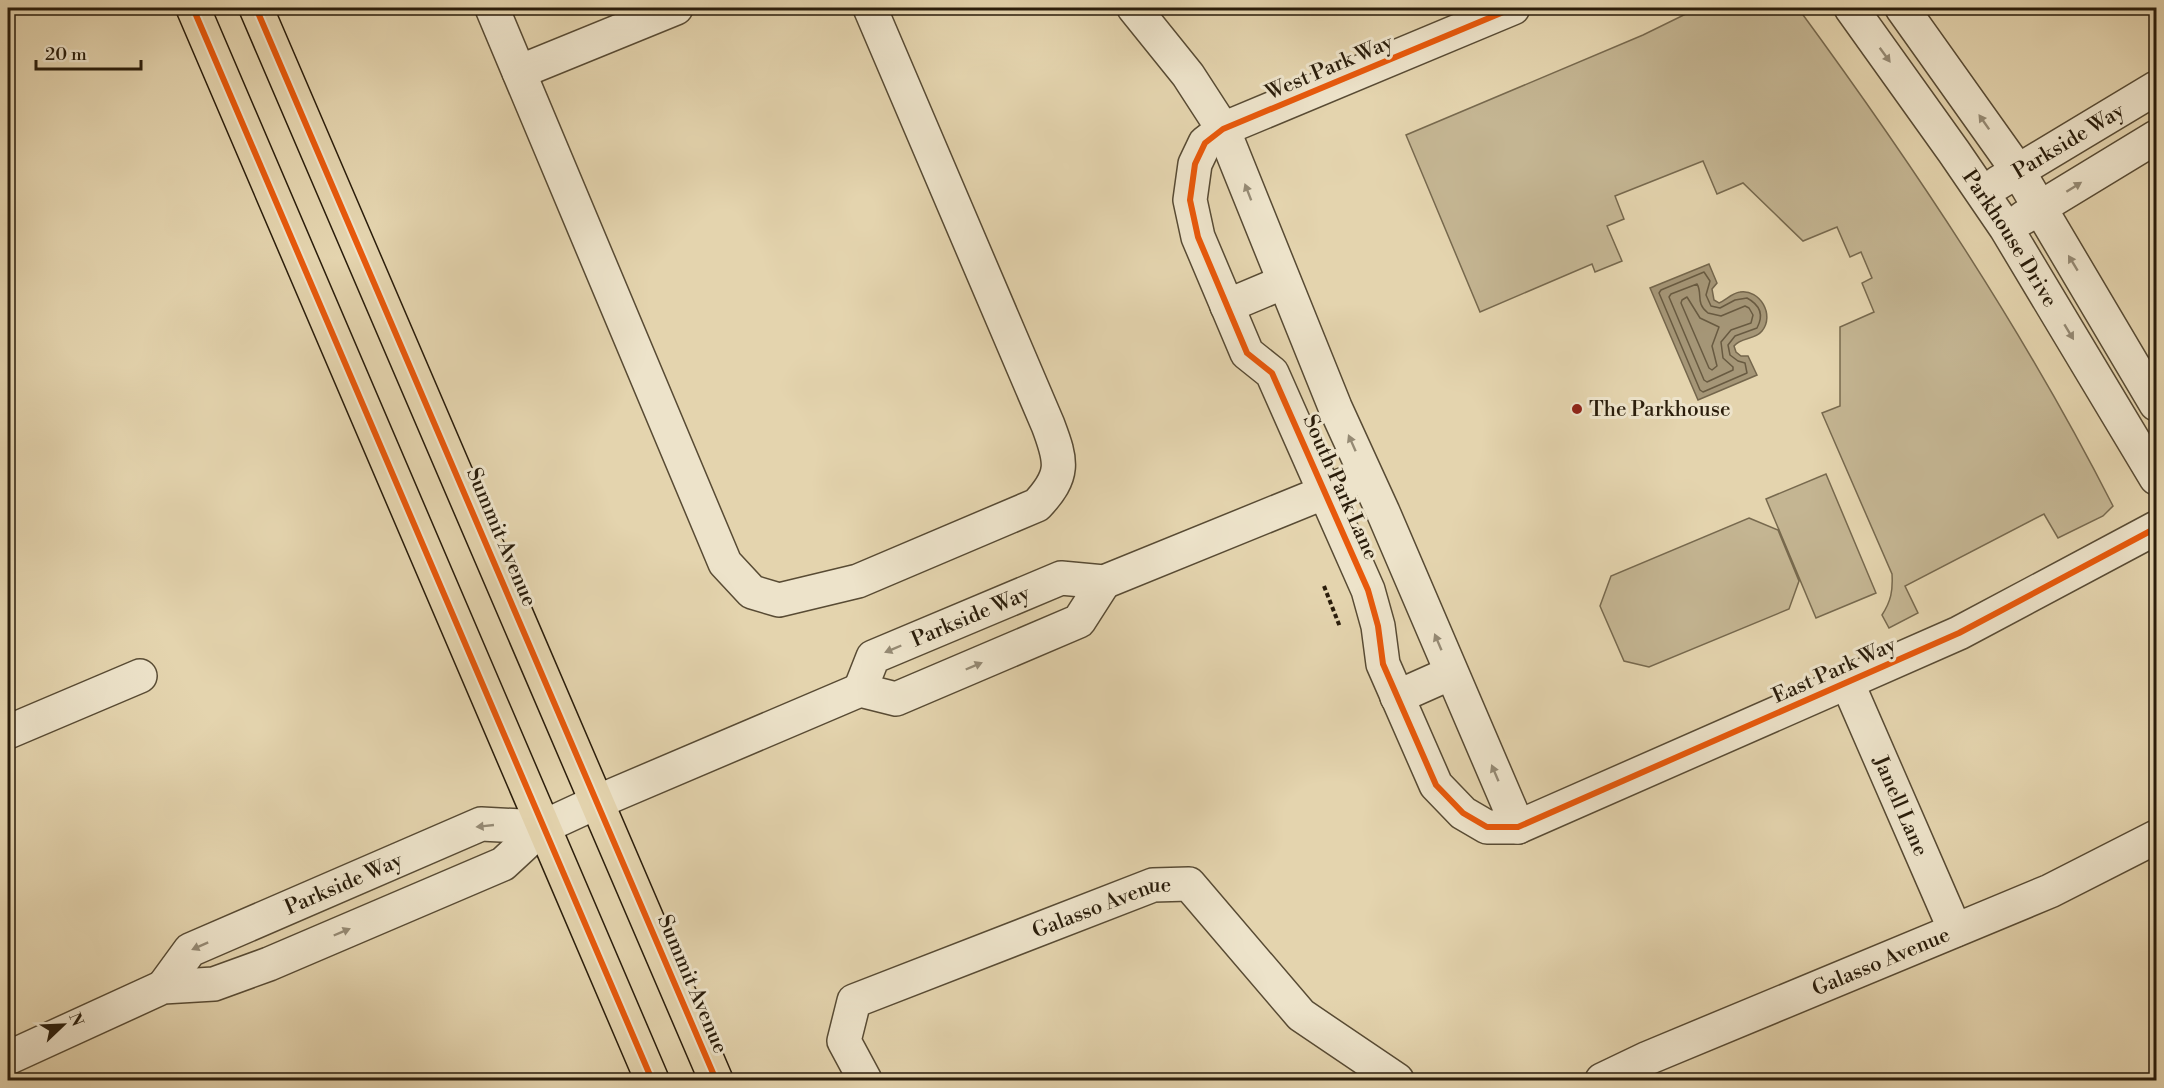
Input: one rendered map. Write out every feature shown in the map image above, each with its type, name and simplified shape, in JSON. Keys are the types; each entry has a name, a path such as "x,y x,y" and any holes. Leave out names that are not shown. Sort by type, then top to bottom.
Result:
{"main road":[{"path":"194,8 652,1080"},
{"name":"Summit Avenue","path":"256,8 716,1080"}],"street":[{"path":"492,8 725,563 752,592 778,600 858,581 1037,505 1050,491 1058,476 1059,453 1048,425 870,8"},
{"path":"519,72 676,8"},
{"path":"1134,8 1188,75 1223,129"},
{"name":"West Park Way","path":"1223,129 1513,8"},
{"name":"Parkhouse Drive","path":"1851,8 2006,228 2157,478"},
{"name":"Parkhouse Drive","path":"1902,8 2018,171 2157,404"},
{"name":"Parkside Way","path":"1981,193 2157,88"},
{"name":"South Park Lane","path":"1223,129 1284,282 1335,407 1518,827 1487,827 1462,813 1436,785 1383,664 1378,626 1368,590 1272,373 1247,352 1227,306 1198,237 1190,200 1195,164 1205,143 1223,129"},
{"name":"Parkside Way","path":"2006,228 2157,137"},
{"path":"1227,306 1284,282"},
{"name":"Parkside Way","path":"8,1058 163,987 214,984 311,946 503,864 543,827 860,690 873,657 1061,578 1104,582 1325,493 1366,474"},
{"name":"East Park Way","path":"1518,827 1959,633 2157,528"},
{"path":"860,690 896,699 1079,621 1104,582"},
{"path":"1397,697 1451,673"},
{"path":"8,732 140,676"},
{"name":"Janell Lane","path":"1847,682 1955,930"},
{"name":"Parkside Way","path":"163,987 190,950 481,824 543,827"},
{"name":"Galasso Avenue","path":"1602,1080 1648,1058 2050,891 2157,837"},
{"name":"Galasso Avenue","path":"865,1080 844,1041 854,1001 1153,885 1189,884 1301,1015 1397,1080"},
{"path":"292,905 311,946"}],"shaded area":[{"path":"1698,8 1798,8 1884,128 2005,313 2079,441 2113,506 2103,516 2058,538 2044,514 1905,586 1918,613 1889,628 1882,615 1891,596 1892,574 1822,413 1840,406 1840,327 1874,312 1862,283 1872,278 1861,252 1850,257 1837,227 1803,241 1743,183 1717,194 1703,161 1615,196 1624,219 1607,226 1622,261 1595,272 1592,264 1480,312 1406,135 1643,35"},
{"path":"1826,474 1876,593 1816,618 1766,499"},
{"path":"1749,518 1778,530 1799,581 1789,609 1649,667 1624,661 1600,606 1611,576"}],"water":[{"path":"1709,264 1717,283 1712,289 1714,300 1719,303 1737,293 1747,292 1763,304 1767,318 1766,325 1759,334 1740,341 1734,346 1736,352 1741,356 1748,356 1757,375 1698,400 1650,288"}],"cycle path":[{"path":"193,8 652,1080"},
{"path":"256,8 716,1080"},
{"path":"1513,8 1223,129 1205,143 1195,164 1190,200 1198,237 1247,353 1272,373 1368,590 1378,626 1383,664 1436,785 1463,813 1487,827 1518,827 1959,633 2156,528"}],"place":[{"name":"The Parkhouse","path":"1577,409"}]}
